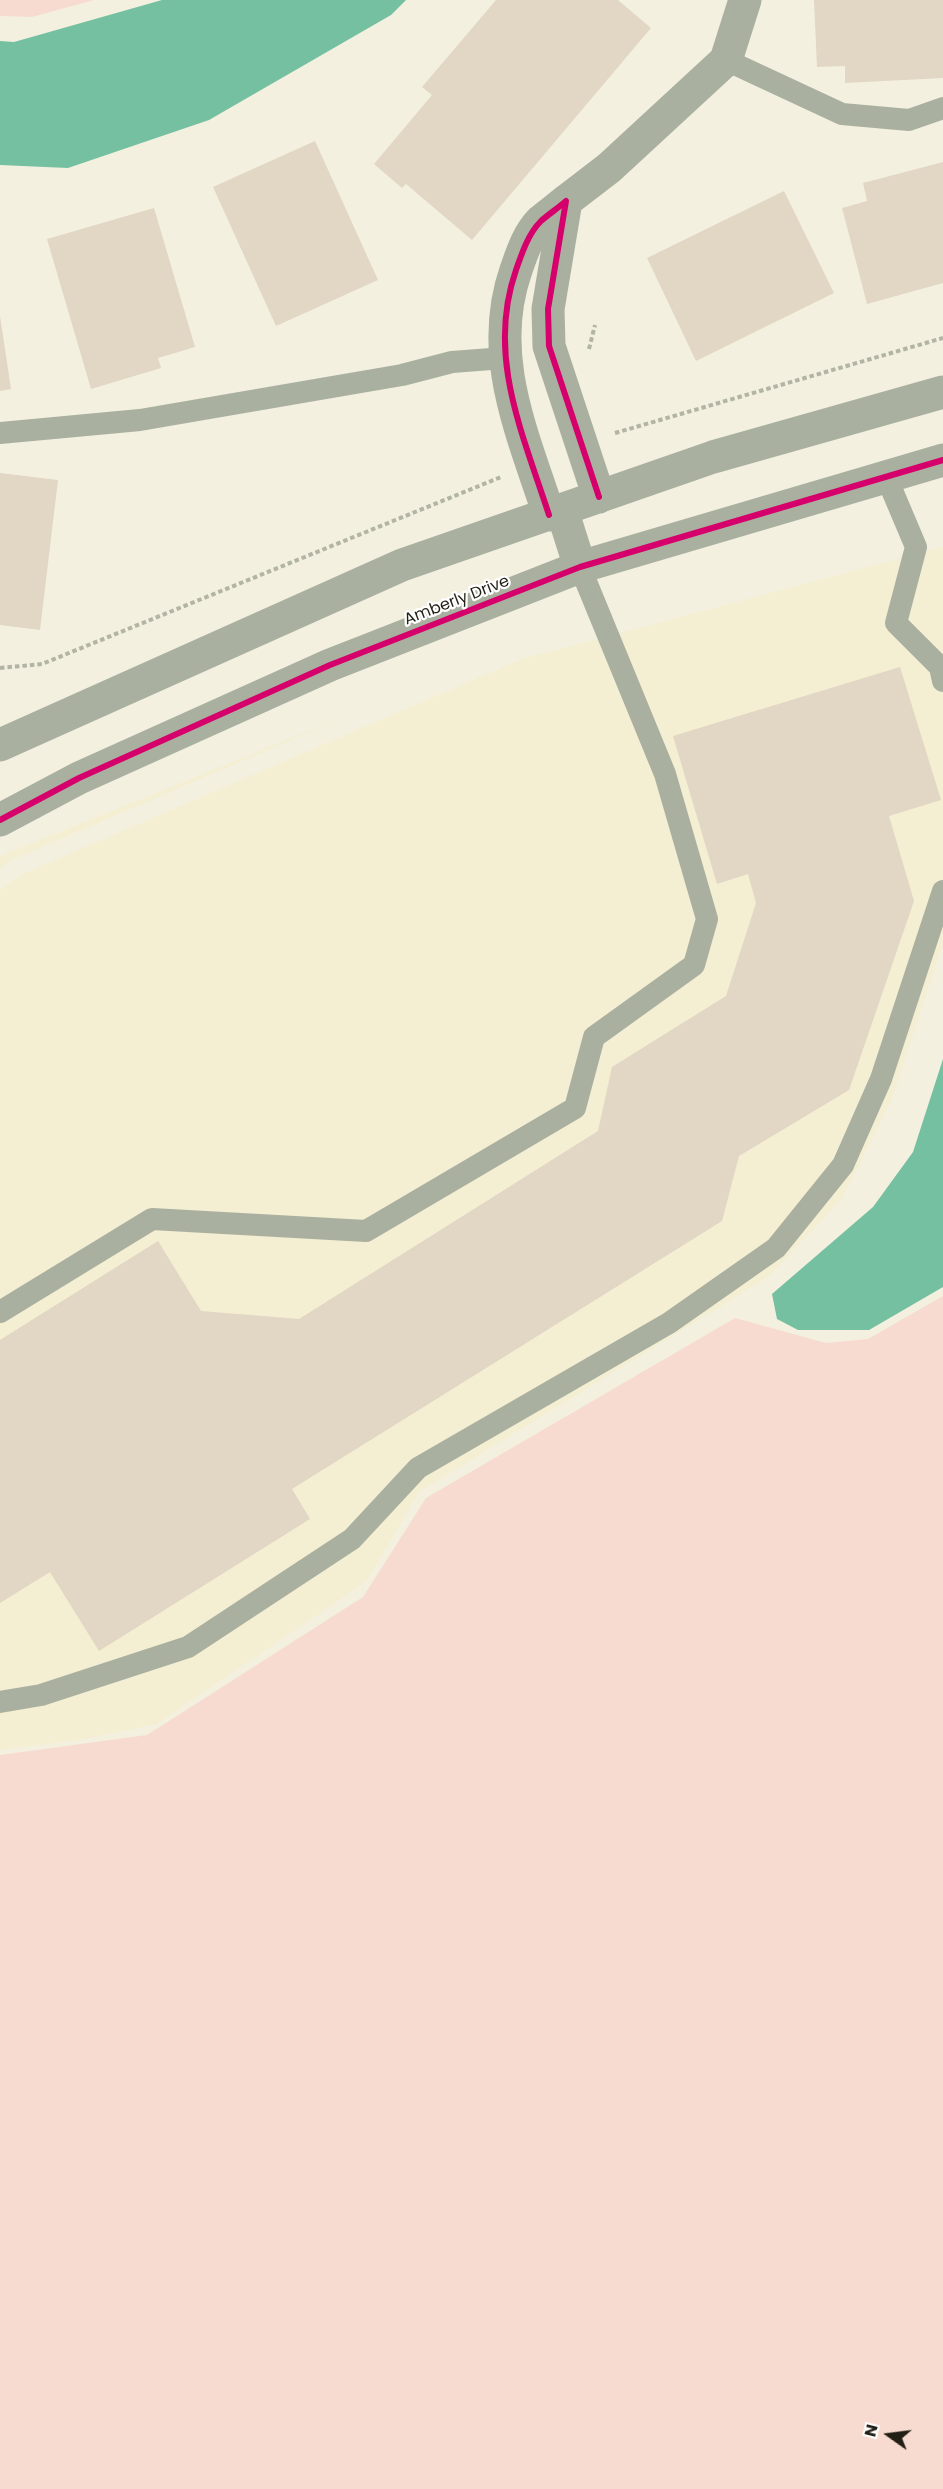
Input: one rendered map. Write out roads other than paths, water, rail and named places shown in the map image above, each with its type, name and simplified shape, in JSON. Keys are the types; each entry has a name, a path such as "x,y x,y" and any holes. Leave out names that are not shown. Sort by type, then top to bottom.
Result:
{"street":[{"path":"580,567 556,513 510,393 504,358 504,321 507,303 524,247 540,222 609,168 726,60 745,0"},
{"path":"566,201 548,309 549,346 599,497"},
{"path":"504,358 549,346"},
{"path":"0,745 402,564 556,513 713,457 943,392"},
{"name":"Amberly Drive","path":"0,820 79,778 330,665 580,567 943,460"}],"lane":[{"path":"726,60 842,114 909,120 943,108"},
{"path":"0,433 140,420 402,375 452,362 504,358"},
{"path":"886,476 916,547 896,623 940,667 943,681"},
{"path":"0,1312 152,1219 366,1231 575,1108 594,1037 694,965 707,920 672,797 665,774 580,567"},
{"path":"0,1702 41,1695 188,1647 352,1539 418,1468 669,1323 776,1248 843,1165 881,1078 943,891"}]}
